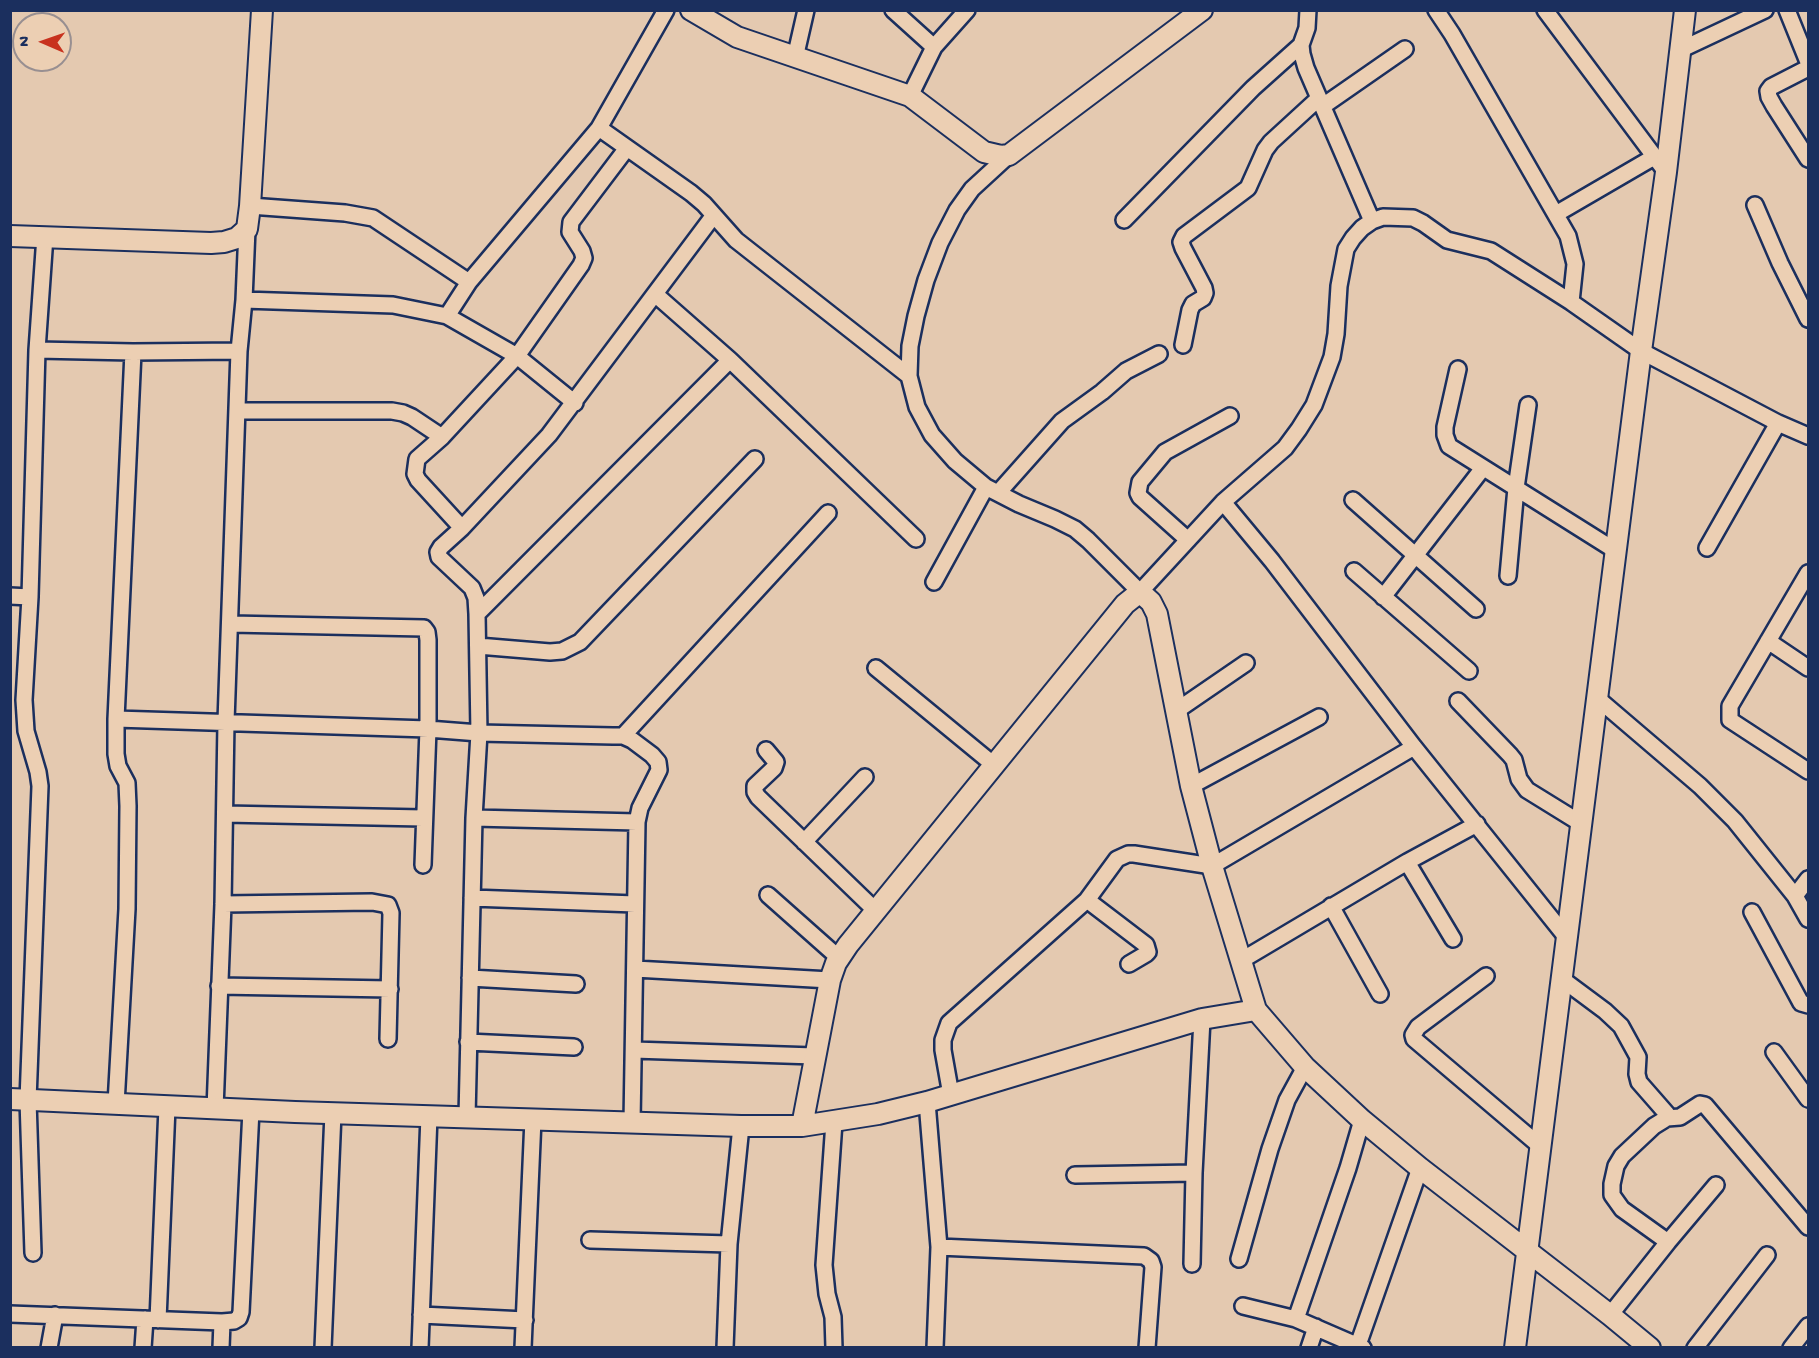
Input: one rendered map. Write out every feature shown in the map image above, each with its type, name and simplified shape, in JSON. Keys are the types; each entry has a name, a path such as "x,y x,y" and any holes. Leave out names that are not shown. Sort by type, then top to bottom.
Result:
{"street":[{"path":"215,1108 239,351 262,10"},
{"path":"447,316 469,282 599,128 666,10"},
{"path":"691,10 737,37 910,96 984,152 993,155 1009,155"},
{"path":"795,58 806,10"},
{"path":"893,10 934,47"},
{"path":"910,96 934,47 967,10"},
{"path":"1202,10 1009,155 972,189 957,210 940,243 916,316 910,346 909,376 917,407 932,435 955,461 992,490 1075,529 1151,602 1157,614 1191,786 1212,866 1256,1010 1305,1067 1362,1120 1650,1347"},
{"path":"1308,10 1301,45 1306,68 1372,221"},
{"path":"1436,10 1568,236 1575,264 1571,302"},
{"path":"1545,10 1660,165"},
{"path":"1515,1347 1641,351 1660,165 1685,10"},
{"path":"1680,50 1765,10"},
{"path":"1787,10 1809,62"},
{"path":"1124,220 1253,88 1301,45"},
{"path":"1184,345 1190,310 1193,304 1203,298 1205,293 1183,248 1181,242 1184,236 1248,188 1271,142 1321,102 1405,49"},
{"path":"1809,68 1771,87 1768,91 1774,106 1809,159"},
{"path":"599,128 691,193 736,240 909,376"},
{"path":"462,528 418,480 415,474 417,459 442,437 517,356 581,265 584,258 582,251 572,238 571,222 627,147"},
{"path":"1556,214 1660,165"},
{"path":"1755,205 1780,263 1809,319"},
{"path":"250,206 345,213 373,218 469,282"},
{"path":"467,1117 474,818 479,733 477,614 476,598 472,588 439,556 438,552 549,435 714,215"},
{"path":"802,1126 830,980 839,958 875,910 1125,604 1140,592 1223,502 1285,448 1299,429 1314,405 1332,357 1340,278 1346,249 1362,228 1372,221 1383,217 1413,218 1447,240 1479,247 1497,254 1641,351 1778,423 1809,436"},
{"path":"10,236 211,243 237,238 247,229"},
{"path":"33,1253 19,1099 40,786 29,746 24,715 37,350 45,236"},
{"path":"655,294 730,360 916,538"},
{"path":"244,300 393,305 447,316 517,356 575,403"},
{"path":"37,350 239,351"},
{"path":"116,1104 127,909 128,791 116,754 116,719 133,352"},
{"path":"934,582 992,490 1069,415 1102,392 1126,370 1159,354"},
{"path":"477,614 730,360"},
{"path":"1458,369 1445,427 1446,441 1449,446 1616,551"},
{"path":"1508,576 1516,488 1528,405"},
{"path":"237,411 392,411 412,417 442,437"},
{"path":"1188,540 1140,497 1138,493 1140,482 1165,452 1230,416"},
{"path":"1707,548 1778,423"},
{"path":"478,646 550,652 562,651 579,642 755,459"},
{"path":"1383,597 1483,468"},
{"path":"1353,500 1476,609"},
{"path":"1223,502 1272,561 1414,747 1567,938"},
{"path":"623,736 828,513"},
{"path":"1354,571 1469,672"},
{"path":"1809,573 1730,706 1730,720 1809,771"},
{"path":"10,596 30,597"},
{"path":"231,624 424,628 428,640 428,729 423,865"},
{"path":"1768,641 1809,668"},
{"path":"1176,711 1246,663"},
{"path":"876,668 994,765"},
{"path":"1598,698 1700,786 1735,821 1795,896 1809,919"},
{"path":"1458,701 1514,760 1519,779 1527,790 1582,824"},
{"path":"1191,786 1319,717"},
{"path":"116,719 428,729 479,733 623,736 652,755 658,762 659,770 640,808 637,822 632,1122"},
{"path":"951,1095 943,1050 943,1040 949,1023 1087,900 1117,859 1128,854 1212,866 1414,747"},
{"path":"766,750 776,762 774,768 755,786 758,797 875,910"},
{"path":"804,842 865,777"},
{"path":"225,814 423,818"},
{"path":"474,818 637,822"},
{"path":"1242,960 1407,862 1477,824"},
{"path":"1407,862 1453,939"},
{"path":"1795,896 1809,879"},
{"path":"768,895 839,958"},
{"path":"472,898 635,904"},
{"path":"1087,900 1146,945 1148,949 1146,954 1129,963"},
{"path":"223,904 372,902 388,905 391,913 388,1039"},
{"path":"1331,906 1380,994"},
{"path":"1752,912 1797,998 1801,1003 1809,1005"},
{"path":"635,969 830,980"},
{"path":"1486,976 1418,1027 1413,1035 1414,1040 1540,1146"},
{"path":"470,978 576,984"},
{"path":"1562,979 1621,1026 1638,1057 1639,1082 1664,1109 1667,1118"},
{"path":"219,986 390,989"},
{"path":"19,1099 333,1113 802,1126 834,1122 927,1102 1202,1019 1256,1010"},
{"path":"1192,1264 1202,1019"},
{"path":"468,1042 574,1047"},
{"path":"634,1050 814,1056"},
{"path":"1774,1052 1808,1099"},
{"path":"1239,1259 1270,1149 1287,1100 1305,1067"},
{"path":"927,1102 939,1246 934,1347"},
{"path":"1668,1242 1622,1209 1612,1195 1616,1166 1622,1156 1654,1126 1667,1118 1680,1117 1700,1104 1705,1105 1809,1227"},
{"path":"143,1347 152,1319 167,1107"},
{"path":"10,1314 222,1322 239,1318 250,1110"},
{"path":"323,1347 333,1113"},
{"path":"420,1347 429,1116"},
{"path":"524,1347 533,1119"},
{"path":"1296,1319 1348,1168 1362,1120"},
{"path":"834,1122 824,1265 827,1294 833,1317 834,1347"},
{"path":"726,1347 729,1244 741,1126"},
{"path":"1243,1306 1296,1319 1361,1346 1420,1168"},
{"path":"1075,1175 1194,1173"},
{"path":"1610,1315 1716,1185"},
{"path":"590,1240 729,1244"},
{"path":"939,1246 1144,1256 1151,1261 1154,1268 1147,1347"},
{"path":"1695,1347 1767,1256"},
{"path":"49,1347 54,1315"},
{"path":"421,1315 525,1320"},
{"path":"221,1347 222,1322"},
{"path":"1791,1347 1809,1326"},
{"path":"1309,1347 1316,1327"}]}
